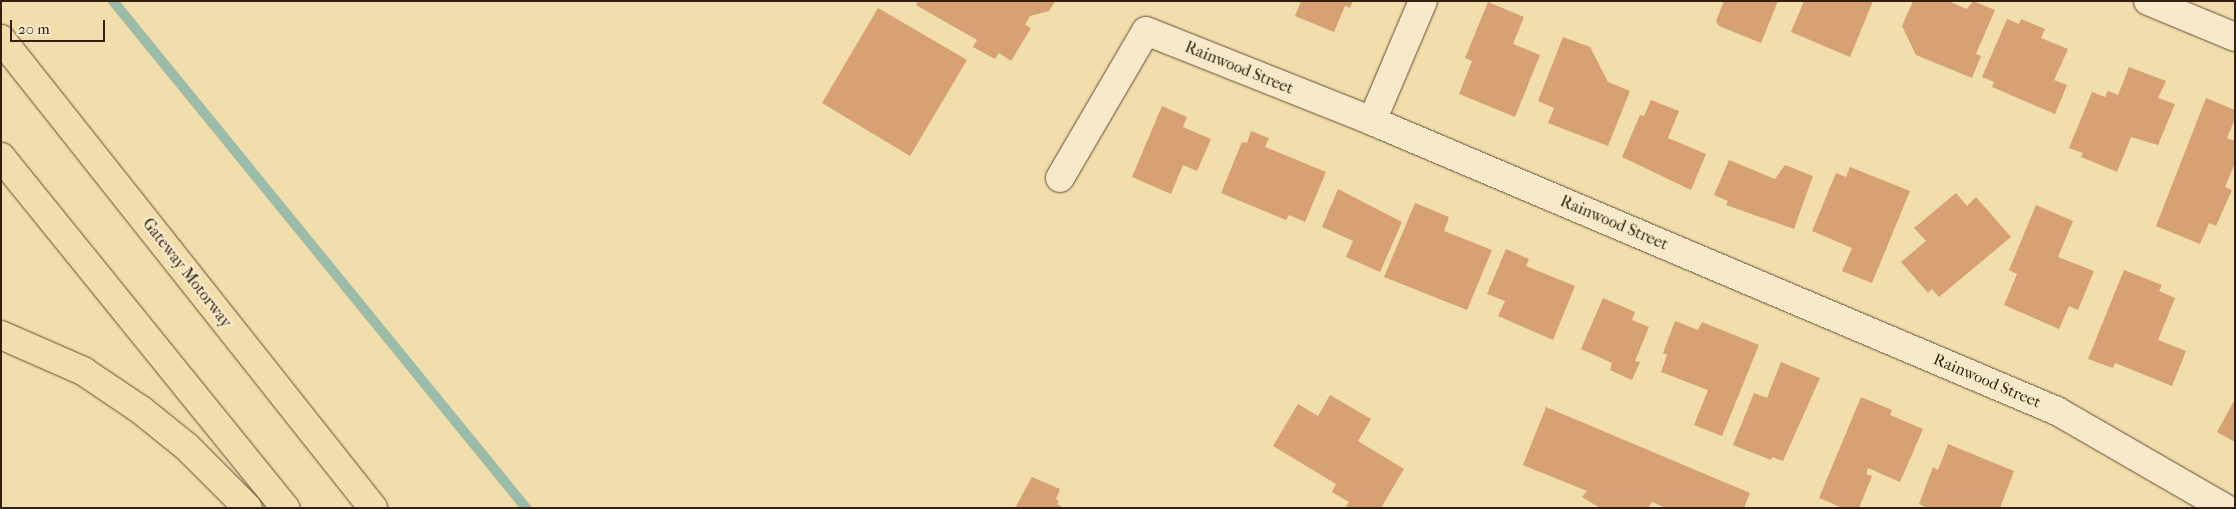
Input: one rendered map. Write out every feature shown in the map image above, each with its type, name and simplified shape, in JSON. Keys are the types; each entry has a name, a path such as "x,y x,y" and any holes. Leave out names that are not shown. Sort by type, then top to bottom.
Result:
{"highway":[{"name":"Gateway Motorway","path":"1,39 373,508"},
{"path":"1,157 285,508"},
{"path":"1,335 83,371 141,410 187,447 248,508"}],"street":[{"path":"1372,121 1423,1"},
{"path":"2148,1 2235,37"},
{"name":"Rainwood Street","path":"1060,178 1146,31 1372,121 2057,411 2225,508"}],"building":[{"path":"918,1 1055,1 1049,11 1030,16 1025,25 1031,28 1011,61 999,53 995,59 973,47 977,40 916,5"},
{"path":"1301,1 1353,1 1350,8 1345,6 1334,32 1295,16"},
{"path":"1724,1 1778,1 1761,43 1719,26 1716,21"},
{"path":"1804,1 1873,1 1850,57 1791,32"},
{"path":"1913,1 1948,1 1967,9 1973,1 1995,10 1976,54 1981,56 1972,78 1916,55 1902,26"},
{"path":"1488,2 1524,17 1513,44 1540,55 1515,117 1459,94 1472,61 1465,58"},
{"path":"878,8 967,60 910,156 822,103"},
{"path":"2007,19 2019,24 2021,19 2045,29 2041,38 2068,49 2054,80 2067,85 2055,114 1992,87 1994,82 1982,77"},
{"path":"1563,37 1590,47 1608,82 1630,91 1608,146 1548,123 1554,108 1538,101"},
{"path":"2129,67 2166,81 2158,98 2175,104 2158,145 2131,137 2117,172 2081,157 2083,153 2069,148 2092,92 2105,97 2108,91 2118,95"},
{"path":"2206,98 2235,110 2235,119 2227,138 2235,141 2235,163 2225,187 2232,190 2216,226 2209,223 2200,244 2156,226"},
{"path":"1651,100 1679,111 1668,138 1706,154 1691,190 1622,157 1640,115 1644,116"},
{"path":"1162,106 1187,117 1183,127 1211,139 1197,171 1183,165 1171,194 1132,177"},
{"path":"1251,131 1269,138 1265,147 1326,172 1305,222 1289,215 1286,220 1221,193 1242,142 1247,143"},
{"path":"1729,160 1775,179 1785,165 1813,176 1794,229 1726,205 1728,201 1714,195"},
{"path":"1850,167 1910,191 1872,283 1842,271 1852,248 1812,231 1836,173 1846,177"},
{"path":"1338,189 1402,222 1380,272 1346,257 1353,241 1322,227"},
{"path":"1956,193 1967,206 1976,197 2011,237 1939,297 1932,289 1928,293 1901,262 1926,241 1914,228"},
{"path":"1415,203 1449,217 1444,231 1492,250 1467,310 1384,277"},
{"path":"2036,205 2073,221 2058,257 2094,271 2078,310 2069,306 2059,329 2004,305 2017,274 2009,270"},
{"path":"1506,249 1529,259 1526,266 1575,286 1553,340 1498,316 1505,301 1487,294"},
{"path":"2124,270 2162,285 2159,291 2175,298 2158,340 2186,351 2172,386 2115,363 2113,368 2088,359"},
{"path":"1603,298 1635,312 1632,320 1649,327 1635,361 1640,362 1632,380 1610,370 1612,363 1581,349"},
{"path":"1675,321 1698,330 1702,322 1759,345 1722,436 1694,425 1708,390 1661,372 1667,355 1663,353"},
{"path":"1781,362 1820,378 1783,461 1772,457 1771,460 1733,445 1754,393 1767,398"},
{"path":"1330,395 1371,419 1358,441 1404,469 1381,508 1345,508 1349,502 1332,492 1336,484 1273,446 1298,404 1318,416"},
{"path":"1861,397 1892,410 1890,415 1923,429 1900,482 1868,468 1866,474 1872,476 1859,508 1843,508 1819,498"},
{"path":"2235,399 2235,442 2217,432"},
{"path":"1546,407 1750,493 1744,508 1666,508 1652,502 1648,508 1600,508 1582,497 1587,491 1523,465"},
{"path":"1948,444 2014,471 2000,508 1928,508 1919,504 1933,467 1938,470"},
{"path":"1032,477 1060,489 1056,499 1059,501 1057,504 1064,508 1015,508"}],"waterway":[{"path":"113,1 526,508"}]}
